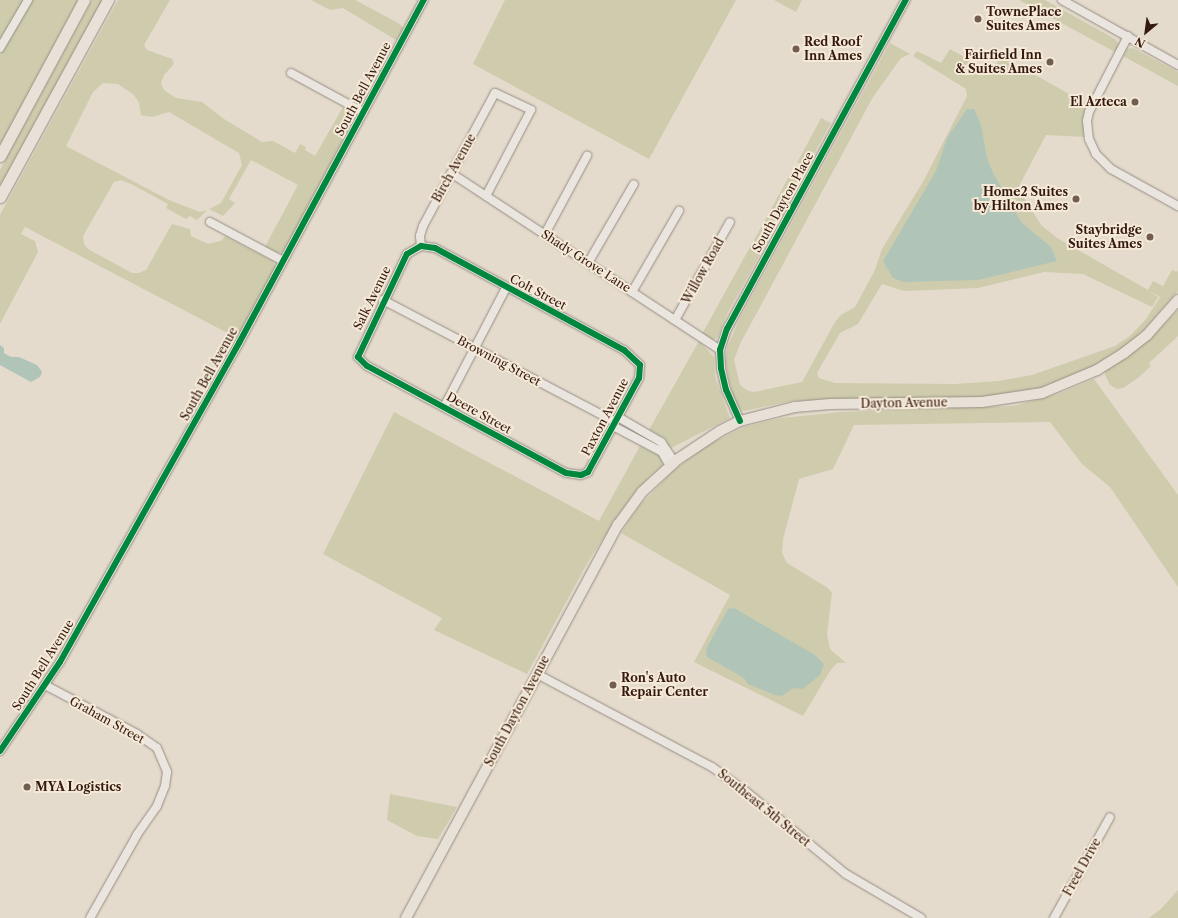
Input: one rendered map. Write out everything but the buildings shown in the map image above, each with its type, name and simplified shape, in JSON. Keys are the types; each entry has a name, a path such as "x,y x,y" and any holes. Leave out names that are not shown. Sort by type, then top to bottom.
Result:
{"highway":[{"path":"0,156 84,0"},
{"path":"0,197 108,0"}],"main road":[{"name":"Dayton Avenue","path":"631,506 672,463 709,438 740,422 760,414 809,406 982,402 1042,393 1097,370 1124,353 1147,335 1178,300"},
{"name":"South Dayton Avenue","path":"406,918 595,566 631,506"}],"street":[{"path":"0,48 28,0"},
{"name":"South Bell Avenue","path":"0,751 60,662 173,462 424,0"},
{"name":"South Dayton Place","path":"740,422 726,390 721,368 720,350 727,329 906,0"},
{"path":"1062,0 1178,65"},
{"path":"1128,36 1089,112 1087,121 1089,139 1096,154 1111,169 1178,206"},
{"path":"291,73 364,112"},
{"name":"Birch Avenue","path":"421,246 420,236 423,226 495,92 531,110 486,196"},
{"path":"545,234 587,156"},
{"name":"Shady Grove Lane","path":"451,173 720,350"},
{"path":"588,263 634,184"},
{"path":"632,292 679,211"},
{"path":"210,222 283,261"},
{"name":"Willow Road","path":"675,320 730,222"},
{"name":"Colt Street","path":"421,246 435,248 506,288 624,350 640,365"},
{"name":"Salk Avenue","path":"367,366 358,357 359,350 407,254 421,246"},
{"path":"444,407 506,288"},
{"name":"Browning Street","path":"383,300 616,422 662,452 672,463"},
{"name":"Paxton Avenue","path":"581,475 588,472 616,422 639,378 640,365"},
{"name":"Deere Street","path":"367,366 566,473 581,475"},
{"name":"Southeast 5th Street","path":"537,674 712,767 744,790 846,874 921,918"},
{"name":"Graham Street","path":"45,685 137,734 157,748 164,762 167,778 157,806 137,835 90,918"},
{"name":"Freel Drive","path":"1054,918 1110,817"}],"shaded area":[{"path":"0,0 24,0 0,41"},
{"path":"32,0 78,0 0,146 0,55"},
{"path":"92,0 104,0 0,191 0,170"},
{"path":"118,0 170,0 144,45 147,50 172,59 174,64 164,75 161,83 164,90 176,98 202,102 224,119 262,142 273,141 295,153 300,144 306,147 305,150 315,156 343,107 355,116 284,252 278,253 265,247 298,185 251,160 229,199 235,203 223,216 209,209 221,203 242,165 239,153 169,112 152,117 141,115 139,103 134,95 118,84 103,83 93,92 66,146 169,200 200,212 207,210 197,220 190,216 186,219 166,208 168,204 121,180 114,182 83,236 84,244 88,249 132,273 139,273 146,270 172,224 190,229 191,236 208,244 221,241 225,236 273,261 276,268 239,339 25,227 21,234 35,241 38,252 0,324 0,215"},
{"path":"311,0 355,0 400,24 403,28 402,33 396,40 343,8 330,10"},
{"path":"505,0 736,0 649,159 473,64"},
{"path":"774,0 802,0 796,12"},
{"path":"1019,0 1045,0 1115,39 1119,45 1115,52"},
{"path":"890,43 910,54 901,58 873,97 740,344 734,360 740,385 748,391 754,392 802,382 835,322 841,315 855,307 875,270 882,249 924,180 967,96 966,89 913,56 917,51 941,63 950,49 992,72 998,61 1010,61 1087,104 1084,114 1085,137 1046,135 1018,188 1041,225 1057,238 1148,290 1153,281 1163,286 1172,270 1177,272 1178,270 1178,291 1136,339 1088,370 1038,390 1008,396 791,401 744,411 739,408 732,393 725,362 727,348 740,318","holes":["1044,272 1083,274 1152,307 1158,297 1149,291 1160,297 1146,319 1130,336 1115,346 1032,375 999,381 955,384 835,383 819,378 817,373 840,333 858,324 882,284 904,291 978,288"]},
{"path":"1133,48 1178,72 1178,86 1123,56 1127,49"},
{"path":"967,109 974,109 981,125 987,158 993,173 1013,208 1022,223 1051,247 1057,261 978,280 903,282 893,278 883,261 936,171 947,138"},
{"path":"821,118 831,123 810,161 803,164 797,163"},
{"path":"792,171 798,177 799,185 728,312 717,338 712,340 702,334"},
{"path":"1178,310 1178,336 1149,363 1151,366 1138,378 1123,388 1117,389 1110,385 1105,375 1105,371 1149,340"},
{"path":"699,341 714,357 715,377 730,418 671,448 664,438 649,430"},
{"path":"0,345 4,348 4,353 11,357 19,357 37,365 42,372 40,377 31,382 0,365"},
{"path":"1094,379 1178,495 1178,587 1110,487 1082,464 1050,422 854,425 833,469 799,479 783,539 782,553 787,563 828,588 832,593 827,634 830,649 846,663 837,663 830,671 803,716 694,662 730,595 621,533 639,506 673,471 709,444 744,427 781,418 841,412 1013,406 1058,394"},
{"path":"394,412 599,521 640,446 659,455 663,461 662,466 650,476 630,500 589,560 527,674 434,630 442,618 323,554"},
{"path":"734,608 815,655 824,664 820,675 803,689 793,688 782,696 775,695 748,684 744,678 707,657 706,649 728,609"},
{"path":"390,794 457,807 438,839 417,836 387,820"},
{"path":"1178,890 1178,918 1149,918 1161,909"}],"cycle path":[{"path":"0,751 60,662 239,343 424,0"},
{"path":"740,421 726,390 721,368 720,350 727,329 906,0"},
{"path":"421,246 435,248 624,350 640,365 639,378 588,472 581,475 566,473 367,366 358,357 407,254 421,246"}],"place":[{"name":"TownePlace Suites Ames","path":"978,19"},
{"name":"Red Roof Inn Ames","path":"796,49"},
{"name":"Fairfield Inn & Suites Ames","path":"1050,62"},
{"name":"El Azteca","path":"1135,102"},
{"name":"Home2 Suites by Hilton Ames","path":"1076,199"},
{"name":"Staybridge Suites Ames","path":"1150,237"},
{"name":"Ron's Auto Repair Center","path":"613,685"},
{"name":"MYA Logistics","path":"27,787"}]}
